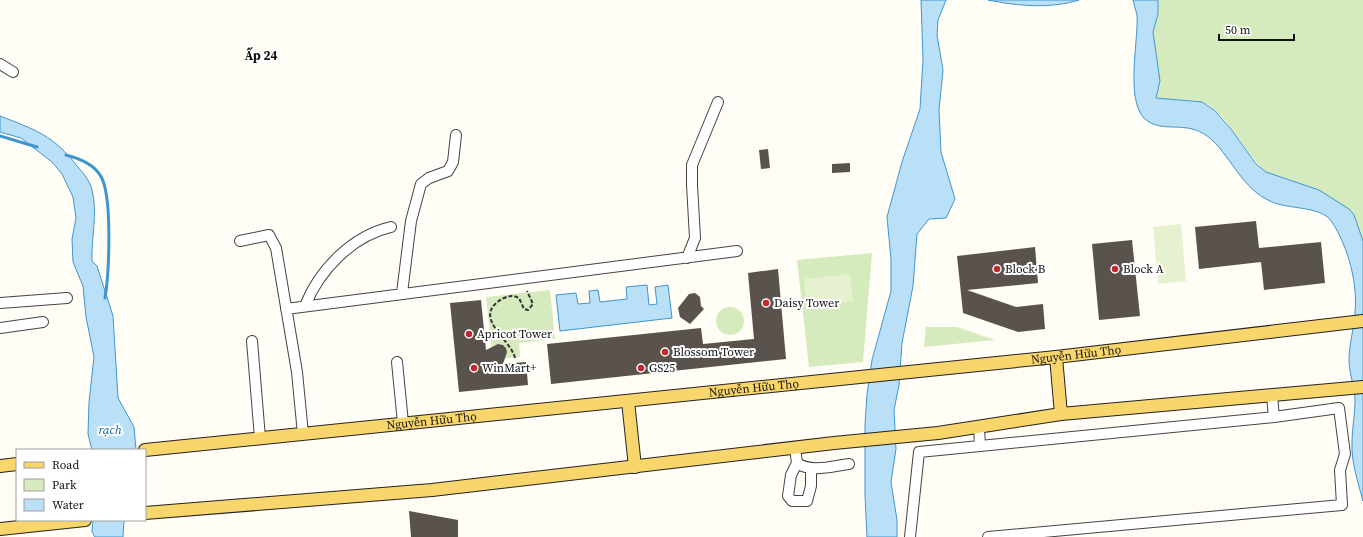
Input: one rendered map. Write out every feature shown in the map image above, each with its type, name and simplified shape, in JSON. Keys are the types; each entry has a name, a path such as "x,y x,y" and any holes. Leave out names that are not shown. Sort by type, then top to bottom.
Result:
{"main road":[{"name":"Nguyễn Hữu Thọ","path":"151,450 1056,357 1363,321"},
{"path":"1056,357 1061,414"},
{"path":"146,513 432,490 834,443 938,433 979,428 1061,414 1363,387"},
{"path":"628,401 635,467"},
{"path":"0,466 16,464"},
{"path":"0,529 76,521"}],"street":[{"path":"0,64 13,72"},
{"path":"687,258 695,238 692,165 718,102"},
{"path":"402,293 411,221 421,184 429,178 448,171 453,162 456,135"},
{"path":"305,306 322,278 344,252 373,233 391,227"},
{"path":"240,241 266,235 271,237 278,259 281,286 297,372 303,434"},
{"path":"286,309 737,251"},
{"path":"0,303 67,298"},
{"path":"0,328 43,322"},
{"path":"252,341 260,438"},
{"path":"397,362 403,423"},
{"path":"1272,396 1274,417"},
{"path":"910,537 919,452 1274,417 1339,408 1345,454 1340,470 1342,506 988,537"},
{"path":"979,428 980,446"},
{"path":"795,448 797,463 788,485 788,496 792,501 807,501 811,486 812,468"},
{"path":"797,463 803,468 849,464"}],"path":[{"path":"515,358 512,349 493,328 491,314 496,304 510,296 519,298 524,309 528,310 533,304 526,291"}],"green space":[{"path":"1158,0 1363,0 1363,241 1354,215 1266,172 1258,164 1227,123 1211,106 1196,101 1167,101 1156,98 1160,81 1153,32 1158,14"},
{"path":"1181,224 1186,281 1158,284 1153,227"},
{"path":"872,253 863,362 809,367 797,260"},
{"path":"850,274 853,301 807,306 804,279"},
{"path":"550,290 555,339 519,343 520,357 493,360 486,297"},
{"path":"730,307 740,311 744,321 740,331 730,335 720,331 716,321 720,311"},
{"path":"926,327 957,327 995,340 924,347"}],"water":[{"path":"921,0 946,0 938,20 937,35 943,70 939,110 941,152 955,199 946,218 929,219 917,234 913,286 902,343 899,385 894,410 896,449 891,482 897,520 897,537 867,537 865,495 865,424 867,394 872,360 891,291 891,259 887,217 902,162 920,109 923,60"},
{"path":"988,0 1079,0 1057,5 1034,6"},
{"path":"1133,0 1158,0 1158,14 1153,32 1160,81 1156,98 1202,102 1214,110 1231,129 1256,164 1266,172 1319,190 1349,209 1354,215 1363,241 1363,501 1355,472 1352,449 1355,401 1349,360 1356,302 1355,290 1351,266 1338,232 1332,222 1320,213 1312,210 1277,204 1261,196 1252,189 1219,148 1204,134 1187,128 1157,125 1149,122 1141,114 1136,103 1134,89 1137,15"},
{"name":"rạch","path":"0,116 24,125 52,140 69,156 85,175 90,184 94,199 92,261 97,266 113,316 118,398 134,427 136,449 92,449 88,434 89,402 94,357 86,317 83,286 73,262 72,239 76,218 73,197 62,174 52,162 21,138 0,132"},
{"path":"647,285 649,305 657,304 655,287 668,285 672,318 560,331 556,295 576,293 578,304 590,303 589,291 598,290 600,302 627,299 626,287"},
{"path":"93,521 124,521 123,537 95,537 92,532"}],"building":[{"path":"768,149 770,168 761,169 759,150"},
{"path":"850,163 850,172 832,173 832,164"},
{"path":"1256,221 1259,248 1321,242 1325,283 1264,290 1261,262 1199,269 1195,227"},
{"name":"Block A","path":"1132,240 1140,316 1099,320 1092,244"},
{"path":"1035,247 1038,283 967,290 1016,307 1043,304 1045,329 1018,332 963,313 957,256"},
{"path":"778,269 786,359 551,384 547,344 701,328 703,344 754,339 748,273"},
{"path":"695,293 700,297 701,306 704,309 690,324 680,317 678,308 689,294"},
{"path":"481,300 486,350 498,344 503,345 507,352 503,364 526,362 528,385 459,392 450,303"},
{"path":"409,511 458,520 458,537 411,537"}],"waterway":[{"path":"0,136 37,147"},
{"path":"66,155 80,160 97,171 104,184 107,198 109,234 108,271 105,298"}],"place":[{"name":"Block B","path":"997,269"},
{"name":"Block A","path":"1115,269"},
{"name":"Daisy Tower","path":"766,303"},
{"name":"Apricot Tower","path":"469,334"},
{"name":"Blossom Tower","path":"665,352"},
{"name":"WinMart+","path":"474,368"},
{"name":"GS25","path":"641,368"}],"district":[{"name":"Ấp 24","path":"261,55"}]}
